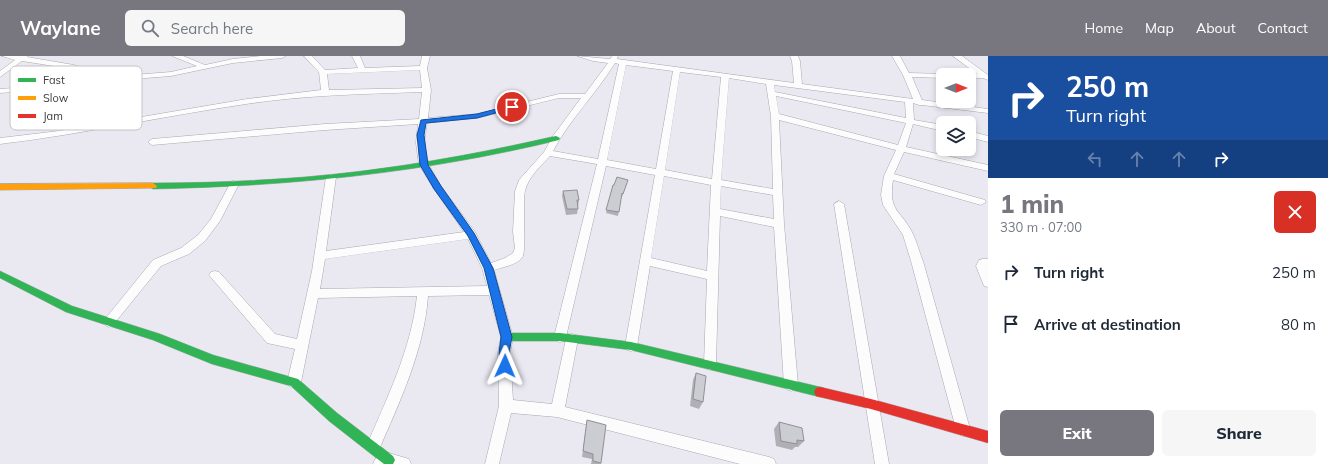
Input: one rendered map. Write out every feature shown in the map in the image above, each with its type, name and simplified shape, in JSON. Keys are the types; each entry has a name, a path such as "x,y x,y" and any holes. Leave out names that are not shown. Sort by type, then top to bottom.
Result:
{"street":[{"path":"6,56 23,57 69,66"},
{"path":"176,56 205,67"},
{"path":"142,77 171,74 245,58 282,56"},
{"path":"308,56 323,72 325,92"},
{"path":"356,56 363,71"},
{"path":"426,56 423,68 427,90 420,143 424,165 437,187 471,235 488,268 507,337 504,353 506,406 492,464"},
{"path":"581,56 593,59 617,60 725,76 910,122 936,127"},
{"path":"794,56 796,61 798,86"},
{"path":"896,56 907,75 914,102 910,122 901,149 889,176 886,195 888,205 908,234 915,254 963,429"},
{"path":"957,56 987,77"},
{"path":"12,66 23,57"},
{"path":"488,268 509,261 518,255 520,248 518,232 520,191 524,180 548,153 556,138 587,96 617,60"},
{"path":"557,411 566,338 602,162 617,60"},
{"path":"0,75 10,67"},
{"path":"323,72 423,68"},
{"path":"631,346 677,70"},
{"path":"907,75 936,76"},
{"path":"710,364 714,211 725,76"},
{"path":"976,76 987,77"},
{"path":"770,88 798,86 988,111"},
{"path":"770,88 775,116 777,193 791,385"},
{"path":"0,91 10,90"},
{"path":"142,119 247,101 325,92 427,90"},
{"path":"152,142 477,116 559,96 587,96"},
{"path":"775,116 901,149 988,168"},
{"path":"0,141 82,130"},
{"path":"976,136 988,139"},
{"path":"0,187 234,184 330,177 452,161 500,152 556,138"},
{"path":"548,153 777,193"},
{"path":"889,176 982,202"},
{"path":"294,382 314,294 330,177"},
{"path":"109,322 157,263 162,259 186,250 206,231 214,222 234,184"},
{"path":"839,204 882,464"},
{"path":"714,211 779,224"},
{"path":"320,256 471,235"},
{"path":"645,261 713,276"},
{"path":"988,263 983,263 982,266 988,283"},
{"path":"0,274 69,309 156,337 212,359 294,382 333,417 373,447 384,462 404,464"},
{"path":"215,275 271,339 303,345"},
{"path":"314,294 494,290"},
{"path":"373,447 404,373 414,342 419,324 423,292"},
{"path":"507,337 566,338 631,346 871,404 988,436"},
{"path":"506,406 557,411 769,464"}],"building":[{"path":"617,177 628,180 623,194 622,193 619,212 606,210 613,185"},
{"path":"577,190 579,200 577,200 578,209 567,209 563,191"},
{"path":"696,373 706,376 703,402 693,399"},
{"path":"587,420 606,425 601,463 593,461 593,454 583,451"},
{"path":"779,422 802,428 804,441 797,440 797,444 781,441"}],"traffic: fast":[{"path":"153,186 306,180 457,159 556,138"},
{"path":"0,274 69,309 156,337 212,359 294,382 333,417 389,460"},
{"path":"507,337 560,337 631,346 820,392"}],"traffic: slow":[{"path":"0,187 153,186"}],"traffic: jam":[{"path":"820,392 871,404 988,437"}],"route":[{"path":"505,366 504,353 507,337 488,268 471,235 437,187 424,165 420,135 423,121 477,116 512,107"}]}
